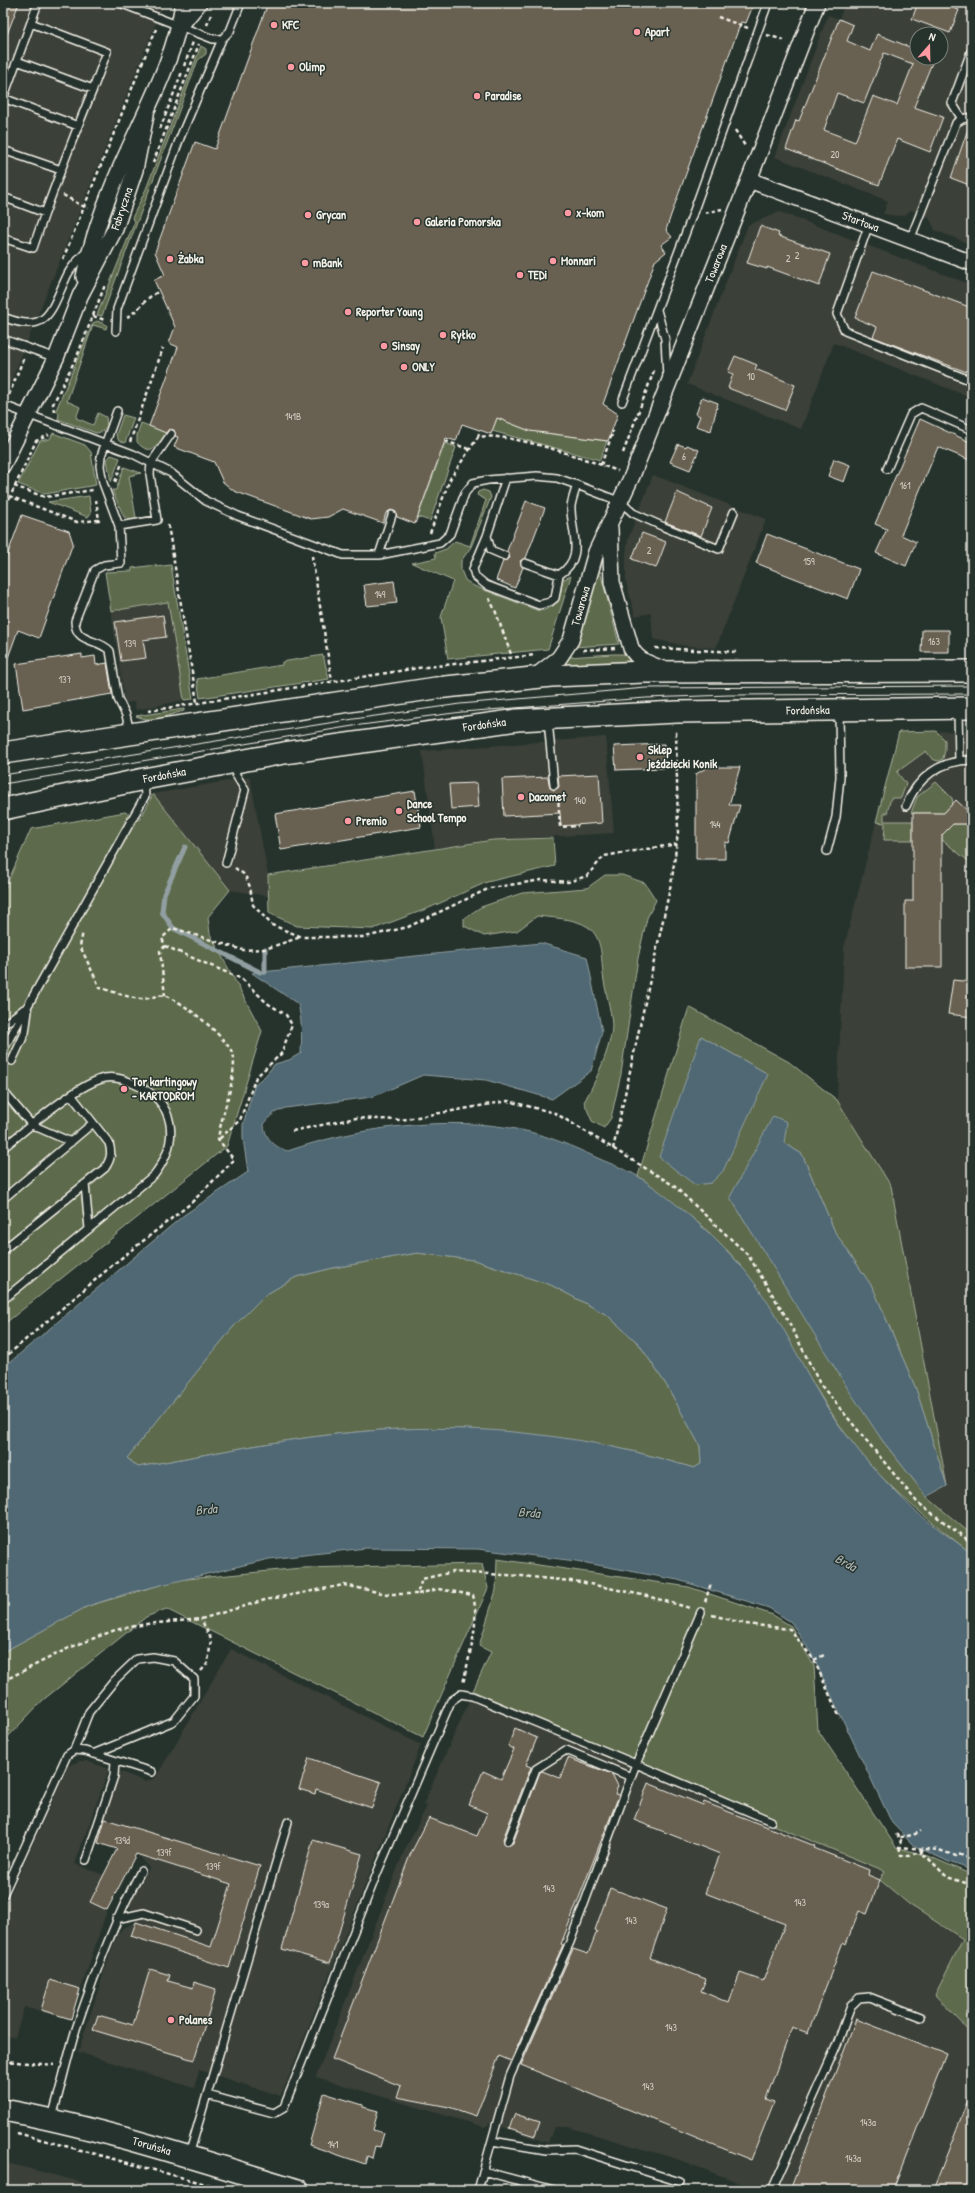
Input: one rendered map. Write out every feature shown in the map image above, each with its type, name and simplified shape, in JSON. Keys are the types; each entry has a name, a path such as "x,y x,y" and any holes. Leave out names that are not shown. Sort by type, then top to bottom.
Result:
{"main road":[{"path":"3,753 130,732 436,688 533,678 671,672 972,671"},
{"name":"Fordońska","path":"3,809 144,778 233,762 352,742 517,720 677,712 965,708"},
{"name":"Toruńska","path":"3,2110 52,2120 188,2157 298,2190"}],"street":[{"name":"Fabryczna","path":"80,296 96,229 128,151 146,115 180,27 183,3"},
{"name":"Fabryczna","path":"180,27 198,3"},
{"name":"Towarowa","path":"533,678 559,658 570,640 596,552 621,502 668,386 750,180 817,3"},
{"name":"Fabryczna","path":"3,465 56,358 80,296 115,229 135,170 146,115"},
{"name":"Startowa","path":"750,180 972,263"},
{"name":"Towarowa","path":"611,521 610,548 612,582 631,648 635,656 644,662 671,672"},
{"path":"3,746 52,745"}],"lane":[{"path":"38,3 3,98 78,126"},
{"path":"120,3 180,27 218,40 222,39"},
{"path":"116,331 117,309 180,138 222,39 230,31 241,3"},
{"path":"622,402 692,216 768,3"},
{"path":"3,238 33,248 61,170 107,52 31,23"},
{"path":"962,119 952,103 972,49"},
{"path":"17,61 93,89"},
{"path":"910,240 956,123 962,119 972,118"},
{"path":"3,150 61,170"},
{"path":"3,198 45,213"},
{"path":"869,224 837,314 845,331 972,381"},
{"path":"3,316 26,324 39,321 50,313 66,276 91,246"},
{"path":"657,310 665,339 668,386"},
{"path":"3,339 56,358"},
{"path":"4,405 152,463 171,473 206,501 238,516 344,555 379,555 440,543 450,534 465,493 476,481 548,476 577,485 621,502 633,513 720,549 734,512"},
{"path":"887,469 911,414 921,408 972,430"},
{"path":"117,411 105,444 100,466 104,488 119,526 121,563 104,565 95,570 75,621 75,627 80,636 101,644 110,651 118,699 126,715 130,732"},
{"path":"119,526 157,520 150,474 152,463 171,434"},
{"path":"506,478 487,536 473,569 475,576 486,585 538,605 550,602 555,598 559,576 568,570 576,543 571,505 577,485"},
{"path":"379,555 392,515"},
{"path":"487,536 491,550 505,556"},
{"path":"524,563 559,576"},
{"path":"960,760 965,708"},
{"path":"827,851 836,817 840,777 839,709"},
{"path":"548,718 556,789"},
{"path":"906,806 915,787 926,776 939,767 960,760 972,760"},
{"path":"226,863 244,790 236,775 233,762"},
{"path":"3,1050 145,796 144,778"},
{"path":"3,1025 29,1005"},
{"path":"12,1061 26,1033 29,1005"},
{"path":"3,1148 72,1096 93,1082 107,1078 124,1079 153,1095 165,1109 170,1125 172,1139 164,1163 154,1175 3,1300"},
{"path":"3,1091 32,1125 71,1142"},
{"path":"3,1250 105,1168 110,1160 111,1152 108,1143 72,1096"},
{"path":"3,1198 93,1123"},
{"path":"85,1184 89,1229"},
{"path":"478,2190 510,2076 570,1942 636,1764 701,1612"},
{"path":"3,1895 68,1755 74,1750 89,1712 115,1680 136,1659 153,1657 174,1661 194,1679 194,1696 174,1721 93,1754"},
{"path":"207,2095 274,2113 284,2107 378,1871 451,1702 461,1694 472,1696 771,1821"},
{"path":"74,1750 93,1754 152,1772"},
{"path":"508,1841 536,1769 566,1750 631,1777"},
{"path":"86,1860 114,1776 115,1761"},
{"path":"188,2157 288,1822"},
{"path":"52,2120 76,2030 116,1919 141,1871"},
{"path":"116,1919 144,1913 196,1930"},
{"path":"772,2190 838,2042 851,2006 859,1998 869,1998 921,2017"},
{"path":"492,2140 546,2150 575,2150 680,2182"},
{"path":"484,2171 554,2190"}],"path":[{"path":"718,17 789,42 787,49"},
{"path":"61,264 160,19"},
{"path":"159,132 197,33"},
{"path":"727,119 748,150 750,142"},
{"path":"722,216 726,204"},
{"path":"692,216 724,208"},
{"path":"622,455 665,339"},
{"path":"4,405 28,348"},
{"path":"478,437 480,430"},
{"path":"601,465 612,432"},
{"path":"445,441 469,449"},
{"path":"14,486 45,497 104,488 114,485 122,463"},
{"path":"616,470 619,463"},
{"path":"9,496 77,522 99,520 94,490"},
{"path":"312,555 332,681"},
{"path":"475,576 495,610 512,657"},
{"path":"613,1148 672,878 677,844 677,712"},
{"path":"556,789 560,827 578,826"},
{"path":"218,1139 240,1120 256,1078 281,1054 292,1025 286,1016 267,1002 242,979 165,946 162,938 173,928 243,950 265,949 302,937 365,937 408,928 490,888 542,880 568,882 587,876 604,856 677,844"},
{"path":"226,863 245,874 250,887 253,905 272,925 302,937"},
{"path":"3,1359 115,1263 190,1204 234,1160 218,1139 220,1125 232,1088 234,1056 223,1040 197,1014 165,996 142,998 100,988 80,946 84,924"},
{"path":"165,946 160,952 165,996"},
{"path":"292,1131 356,1118 401,1120 508,1101 555,1113 613,1148 673,1185 748,1255 788,1320 820,1384 917,1502 972,1543"},
{"path":"417,1594 422,1580 453,1572 514,1575 580,1582 647,1596 746,1624 790,1629 814,1660 840,1718"},
{"path":"701,1612 711,1583"},
{"path":"3,1682 69,1648 115,1630 146,1624 201,1619 265,1600 344,1585 387,1594 417,1594 438,1589 473,1595 476,1609 476,1626 461,1694"},
{"path":"194,1679 208,1663 211,1639 201,1619"},
{"path":"814,1660 826,1654"},
{"path":"900,1837 913,1835 921,1831"},
{"path":"896,1834 902,1840 899,1847 901,1855 910,1856 924,1849"},
{"path":"899,1847 939,1850 956,1856 958,1854 967,1857 972,1866"},
{"path":"924,1849 920,1854 929,1859 947,1877 972,1885"},
{"path":"3,2061 66,2066"},
{"path":"11,2132 228,2190"}],"shaded area":[{"path":"3,3 164,3 3,401"},
{"path":"845,3 972,3 972,245 935,230 929,217 911,210 905,215 898,216 883,214 888,201 775,157 828,15 839,19"},
{"path":"780,212 972,285 972,398 834,343 801,429 687,384 748,225"},
{"path":"653,475 766,519 716,648 686,646 653,639 651,613 635,616 626,582 626,555 628,539"},
{"path":"168,602 184,700 136,710 134,702 125,703 111,611"},
{"path":"972,731 972,1535 927,1497 947,1486 891,1186 837,1100 844,948 899,732"},
{"path":"606,737 614,833 493,840 435,848 422,751"},
{"path":"250,777 268,875 268,896 230,890 153,794"},
{"path":"231,1649 421,1745 281,2096 199,2070 194,2088 78,2052 116,1936 123,1928 136,1922 129,1905 149,1868 140,1856 147,1832 105,1819 119,1771 146,1782 156,1777"},
{"path":"470,1699 885,1871 880,1880 910,1905 963,1939 935,1995 972,2034 972,2190 738,2190 740,2183 674,2158 568,2127 554,2127 548,2143 491,2123 484,2127 316,2077 403,1854 427,1806 423,1805"},
{"path":"79,1761 86,1761 109,1769 75,1864 104,1875 90,1902 107,1910 71,2019 24,2007 15,2037 3,2036 3,1922 11,1892 68,1766"},
{"path":"3,2162 89,2184 110,2190 3,2190"}],"green space":[{"path":"201,46 206,49 206,54 198,60 102,316 97,315 135,221 132,218 146,189"},
{"path":"97,321 107,325 106,329 93,325 67,401 80,407 76,418 93,425 98,413 106,417 107,426 102,432 96,433 58,419 59,414 56,410 93,323"},
{"path":"123,415 134,418 125,443 119,441 116,435"},
{"path":"497,418 530,431 607,441 600,460 492,431"},
{"path":"141,423 166,432 154,448 146,449 137,442 137,435"},
{"path":"53,433 85,445 91,452 96,485 45,494 18,484 40,441 50,439"},
{"path":"445,443 456,447 430,521 418,517"},
{"path":"111,455 120,458 111,482 107,460"},
{"path":"124,467 141,473 129,476 136,518 148,517 131,520 124,517 112,490 116,490"},
{"path":"483,490 489,492 491,497 471,547 461,561 461,570 465,580 474,586 539,611 550,608 554,605 561,591 562,580 571,576 548,649 448,659 441,617 453,581 412,563 436,558 435,553 446,549 455,541 470,546 486,500 477,495 478,492"},
{"path":"89,496 91,513 88,517 48,502"},
{"path":"156,565 156,567 171,565 193,699 184,700 168,602 111,611 105,572 132,571 132,568"},
{"path":"600,571 619,644 574,647 596,573"},
{"path":"626,654 633,661 633,663 562,666 568,657"},
{"path":"323,655 329,679 200,698 197,679 282,665 282,662"},
{"path":"184,709 184,711 155,719 136,716"},
{"path":"936,731 945,740 943,759 938,761 932,759 926,751 897,772 906,784 901,798 891,798 887,813 884,813 884,821 913,821 913,840 884,840 885,823 876,822 899,732"},
{"path":"936,782 952,798 953,803 942,815 942,813 911,813 917,797"},
{"name":"Tor kartingowy - KARTODROM","path":"153,794 230,890 208,917 210,934 262,1031 227,1146 3,1325 3,893 31,829 125,812 140,820"},
{"path":"953,824 972,824 972,864 942,840 942,832"},
{"path":"553,838 555,866 487,882 429,908 373,929 297,926 269,913 268,875 493,840"},
{"path":"605,875 622,875 645,883 656,900 647,918 638,958 621,1074 611,1118 604,1128 592,1121 584,1102 593,1086 606,1054 612,1025 599,942 593,932 588,927 577,922 537,916 517,931 484,936 464,926 464,918 481,907 522,893 587,888"},
{"path":"689,1007 789,1062 837,1100 891,1186 947,1486 916,1389 873,1288 835,1232 802,1154 784,1143 730,1197 882,1440 927,1497 972,1535 972,1554 927,1518 870,1465 828,1408 776,1319 738,1262 698,1222 638,1176","holes":["701,1036 768,1074 752,1106"]},
{"path":"417,1253 474,1260 551,1285 607,1315 639,1344 667,1386 700,1446 701,1464 694,1468 627,1450 564,1438 498,1431 432,1428 368,1431 310,1437 138,1467 127,1458 234,1326 265,1295 296,1277 333,1268"},
{"path":"497,1559 689,1587 773,1615 791,1626 814,1666 818,1730 896,1847 931,1857 972,1875 972,2034 935,1995 963,1939 910,1905 880,1880 885,1871 590,1750 591,1741 473,1691 491,1652 479,1646 496,1590"},
{"path":"482,1564 488,1588 423,1737 166,1609 146,1617 43,1700 3,1742 3,1652 88,1606 177,1580 301,1568"}],"water":[{"name":"Brda","path":"541,943 587,957 602,1032 591,1071 552,1099 486,1080 423,1075 372,1097 285,1108 274,1113 264,1124 264,1129 268,1137 275,1145 288,1151 343,1135 403,1126 464,1124 493,1126 530,1132 566,1144 634,1174 668,1197 724,1247 758,1288 778,1320 823,1401 841,1428 862,1455 895,1492 914,1510 972,1554 972,1870 949,1862 913,1845 892,1823 811,1653 791,1622 769,1608 678,1580 576,1561 478,1549 366,1548 269,1559 132,1592 88,1606 3,1652 3,1368 184,1215 248,1172 243,1138 243,1125 255,1084 265,1076 275,1064 289,1060 301,1053 302,1040 298,1004 252,973","holes":["417,1253 474,1260 551,1285 607,1315 639,1344 667,1386 700,1446 701,1464 694,1468 636,1452 596,1443 563,1438 498,1431 433,1428 368,1431 310,1437 138,1467 127,1458 234,1326 265,1295 296,1277 333,1268"]},
{"path":"701,1036 768,1074 723,1171 711,1183 695,1185 659,1157"},
{"path":"773,1116 787,1122 784,1143 802,1154 835,1232 873,1288 916,1389 947,1486 927,1497 882,1440 848,1389 730,1197"}],"building":[{"path":"3,3 19,3 4,42 3,42"},
{"name":"Galeria Pomorska","path":"268,3 754,3 746,23 741,22 671,215 666,230 672,237 661,245 666,252 655,261 603,404 618,414 608,441 530,431 497,418 491,434 462,424 456,441 446,438 415,524 397,517 396,512 391,510 386,513 383,523 343,509 328,517 311,519 234,491 223,482 214,462 174,447 178,437 175,436 174,430 169,429 166,433 149,426 178,347 169,343 175,327 154,280 165,275 155,252 195,142 215,149"},
{"path":"918,3 941,3 959,10 950,33 949,26 931,26 912,19"},
{"path":"839,19 853,25 847,41 870,51 877,34 909,47 909,62 884,53 864,103 837,93 824,130 855,142 873,96 897,105 912,66 931,66 914,107 943,117 930,152 897,139 879,185 786,149 796,120 799,121"},
{"path":"970,123 972,124 972,186 951,178"},
{"path":"760,226 779,233 778,236 830,254 819,286 767,267 767,269 747,263"},
{"path":"873,271 972,308 972,374 873,337 877,327 855,318"},
{"path":"735,356 757,365 755,369 795,385 785,410 728,388 733,374 728,372"},
{"path":"702,397 718,403 711,431 696,426 700,416 696,414"},
{"path":"920,419 972,443 972,461 938,447 901,535 916,542 906,566 876,553 887,529 875,524"},
{"path":"678,444 686,447 687,445 699,450 690,470 670,462"},
{"path":"834,459 850,465 844,482 828,476"},
{"path":"677,492 712,508 701,536 665,522"},
{"path":"526,501 545,508 526,558 520,561 523,567 515,588 496,580 503,561 510,558 507,551"},
{"path":"22,515 69,531 73,543 39,638 18,630 5,666 3,665 3,567"},
{"path":"642,533 666,542 656,568 632,559"},
{"path":"767,534 859,569 848,599 756,563"},
{"path":"394,581 397,603 367,606 364,585"},
{"path":"163,615 166,637 143,640 146,658 121,661 115,622"},
{"path":"922,630 949,630 949,652 921,652"},
{"path":"82,654 82,658 95,656 96,665 107,663 112,694 23,709 16,664"},
{"name":"Sklep jeździecki Konik","path":"664,744 664,768 616,770 614,746"},
{"path":"708,767 740,767 729,805 740,805 729,843 725,842 725,859 696,859 696,774"},
{"path":"599,774 602,823 561,826 560,813 504,816 502,779 548,777 550,788 554,790 559,787 558,776"},
{"path":"477,783 479,807 451,809 449,784"},
{"name":"Premio","path":"415,791 421,827 281,850 275,814"},
{"path":"956,800 972,815 972,824 953,824 942,835 942,967 905,967 905,901 913,901 913,813 944,813"},
{"path":"953,980 972,982 972,1017 948,1014"},
{"path":"515,1728 537,1738 526,1765 531,1767 503,1839 506,1845 513,1843 540,1772 542,1771 560,1778 568,1758 612,1774 618,1786 615,1794 619,1795 561,1944 563,1945 511,2061 499,2056 476,2116 449,2107 397,2097 401,2086 332,2059 410,1855 429,1818 477,1836 487,1813 469,1805 483,1771 501,1779 514,1749 508,1746"},
{"path":"309,1758 381,1782 372,1808 316,1789 315,1794 299,1789"},
{"path":"648,1783 703,1805 704,1802 815,1846 814,1848 869,1870 868,1875 880,1880 867,1914 859,1911 846,1944 843,1942 808,2033 792,2027 766,2099 774,2102 751,2160 521,2065 573,1949 588,1954 597,1931 595,1930 610,1888 667,1909 650,1958 706,1979 701,1991 729,2003 740,1973 763,1981 785,1924 705,1893 720,1854 634,1820"},
{"path":"105,1819 260,1866 229,1968 131,1936 136,1922 211,1947 231,1884 136,1854 107,1910 90,1902 117,1849 98,1843"},
{"path":"313,1840 362,1854 330,1963 282,1949"},
{"name":"Polanes","path":"150,1969 170,1975 168,1981 193,1988 194,1982 216,1989 194,2060 93,2030 98,2015 133,2025"},
{"path":"50,1980 80,1989 71,2019 41,2010"},
{"path":"856,2019 946,2054 893,2190 790,2190"},
{"path":"971,2092 972,2190 933,2190"},
{"path":"324,2093 378,2111 373,2130 384,2133 380,2147 375,2146 372,2158 367,2156 365,2164 309,2145"},
{"path":"515,2114 540,2122 535,2136 509,2128"}],"waterway":[{"path":"185,847 164,894 162,912 173,928 260,972"},
{"path":"265,949 265,972"}],"tram line":[{"path":"3,775 354,719 460,704 646,688 972,686"},
{"path":"3,784 353,726 462,712 646,698 729,695 972,694"}],"place":[{"name":"KFC","path":"274,25"},
{"name":"Apart","path":"637,32"},
{"name":"Olimp","path":"291,67"},
{"name":"Paradise","path":"477,96"},
{"name":"x-kom","path":"568,213"},
{"name":"Grycan","path":"308,215"},
{"name":"Galeria Pomorska","path":"417,222"},
{"name":"Żabka","path":"170,259"},
{"name":"Monnari","path":"553,261"},
{"name":"mBank","path":"305,263"},
{"name":"TEDi","path":"520,275"},
{"name":"Reporter Young","path":"348,312"},
{"name":"Ryłko","path":"443,335"},
{"name":"Sinsay","path":"384,346"},
{"name":"ONLY","path":"404,367"},
{"name":"Sklep jeździecki Konik","path":"640,757"},
{"name":"Dacomet","path":"521,797"},
{"name":"Dance School Tempo","path":"399,811"},
{"name":"Premio","path":"348,821"},
{"name":"Tor kartingowy - KARTODROM","path":"124,1089"},
{"name":"Polanes","path":"171,2020"}]}
